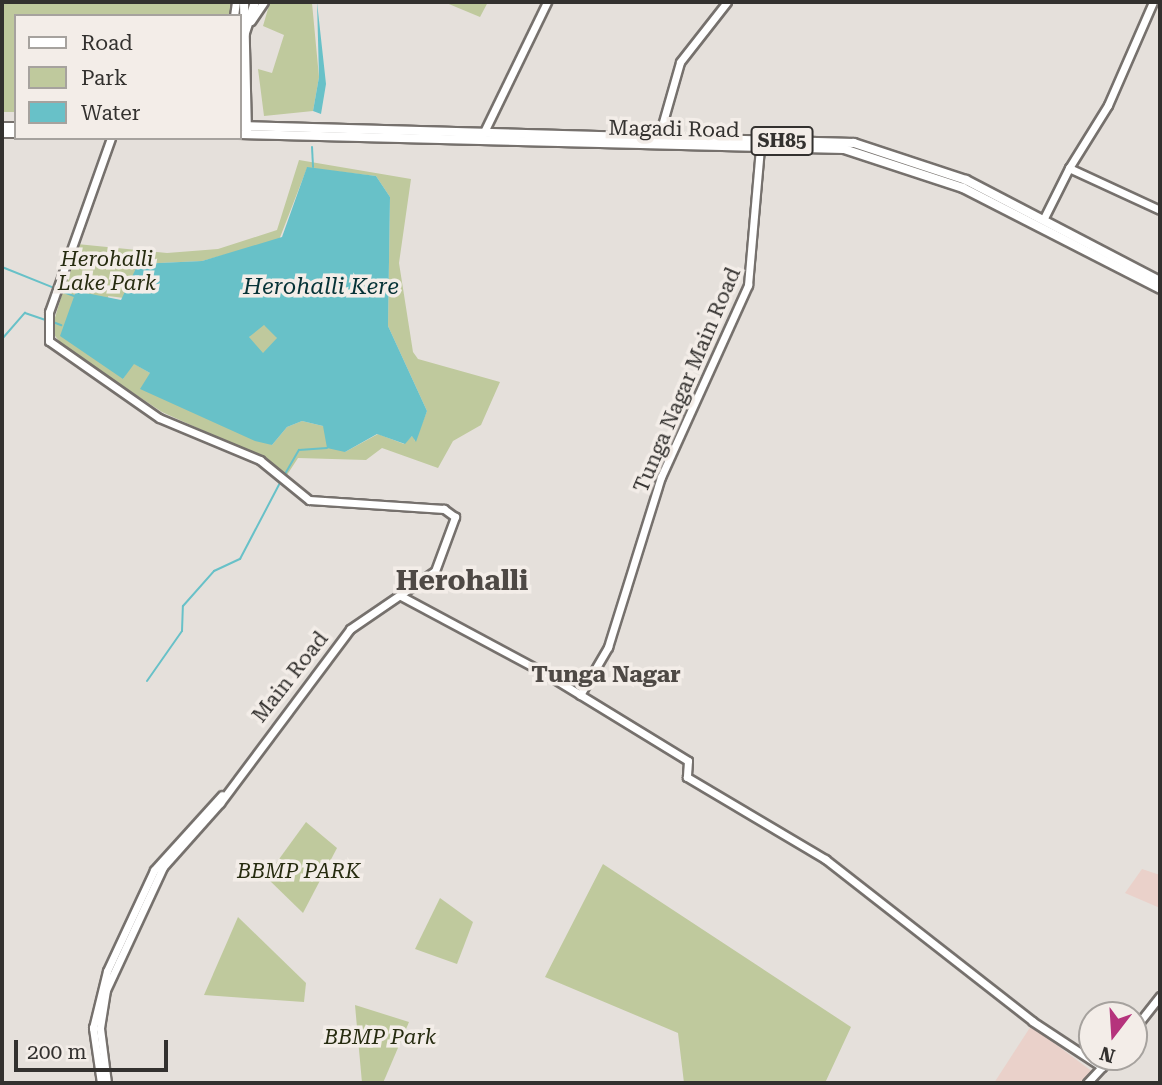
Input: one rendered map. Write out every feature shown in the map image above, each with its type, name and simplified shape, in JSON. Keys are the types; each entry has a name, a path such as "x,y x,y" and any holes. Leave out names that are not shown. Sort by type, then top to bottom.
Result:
{"main road":[{"path":"243,129 244,2"},
{"path":"243,39 255,2"},
{"name":"Magadi Road","path":"243,129 484,132 760,148 844,149 902,164 995,202 1160,289"},
{"name":"Magadi Road","path":"318,130 479,141 854,143 966,180 1044,218 1160,281"}],"street":[{"path":"251,21 264,2"},
{"path":"479,141 547,2"},
{"path":"657,142 680,62 727,2"},
{"path":"1044,218 1069,169 1108,106 1153,2"},
{"name":"Main Road","path":"110,140 44,327 65,356 159,418 250,455 314,501 454,513 442,562 401,596 372,608 346,634 222,795"},
{"name":"Tunga Nagar Main Road","path":"580,695 608,647 661,477 748,285 760,148"},
{"path":"1069,169 1160,210"},
{"path":"401,596 580,695 688,761 687,778 825,859 1032,1021 1078,1051"},
{"path":"101,1083 93,1028 107,971 154,870 222,795"},
{"path":"107,1083 100,1022 115,967 163,867 222,795"},
{"path":"1148,1011 1160,996"}],"shaded area":[{"path":"1142,869 1160,875 1160,908 1125,893"},
{"path":"1031,1026 1078,1061 1078,1071 1093,1072 1083,1083 994,1083"}],"green space":[{"path":"2,2 233,2 231,14 14,14 14,112 2,112"},
{"path":"270,2 312,3 319,77 313,111 264,116 258,69 272,73 284,35 263,26"},
{"path":"444,2 488,2 480,17"},
{"name":"Herohalli Lake Park","path":"299,160 411,179 399,263 413,352 418,359 500,382 481,425 453,441 438,468 382,448 366,460 298,458 285,478 268,460 162,412 65,348 51,331 77,244 167,253 218,249 277,230","holes":["307,168 376,176 390,197 388,326 427,411 415,441 413,435 404,444 378,434 345,452 323,426 302,421 287,427 272,445 133,363 123,379 108,296 124,298 138,264 202,261 279,240"]},
{"path":"263,325 273,329 277,339 273,349 263,353 253,349 249,339 253,329"},
{"name":"BBMP PARK","path":"306,822 337,848 303,913 266,877"},
{"path":"603,864 851,1027 825,1083 684,1083 678,1033 545,977"},
{"path":"440,898 473,922 457,964 415,949"},
{"path":"238,917 306,983 304,1002 204,995"},
{"name":"BBMP Park","path":"355,1005 409,1022 383,1083 362,1083"}],"water":[{"path":"317,2 326,84 321,114 313,111 319,77"},
{"name":"Herohalli Kere","path":"307,167 376,176 390,197 388,326 427,411 416,442 412,436 405,444 377,434 345,452 327,448 323,426 302,421 287,427 272,445 255,441 140,389 150,373 134,364 123,379 60,336 76,291 121,300 138,264 202,261 282,237","holes":["264,325 277,338 263,353 249,337"]}],"waterway":[{"path":"312,147 313,167"},
{"path":"2,267 52,287"},
{"path":"61,291 74,296"},
{"path":"2,339 25,313 48,321"},
{"path":"53,322 61,325"},
{"path":"285,474 299,450 327,448"},
{"path":"147,681 182,631 183,606 214,571 240,559 282,479"}],"district":[{"name":"Herohalli","path":"462,581"},
{"name":"Tunga Nagar","path":"606,675"}]}
